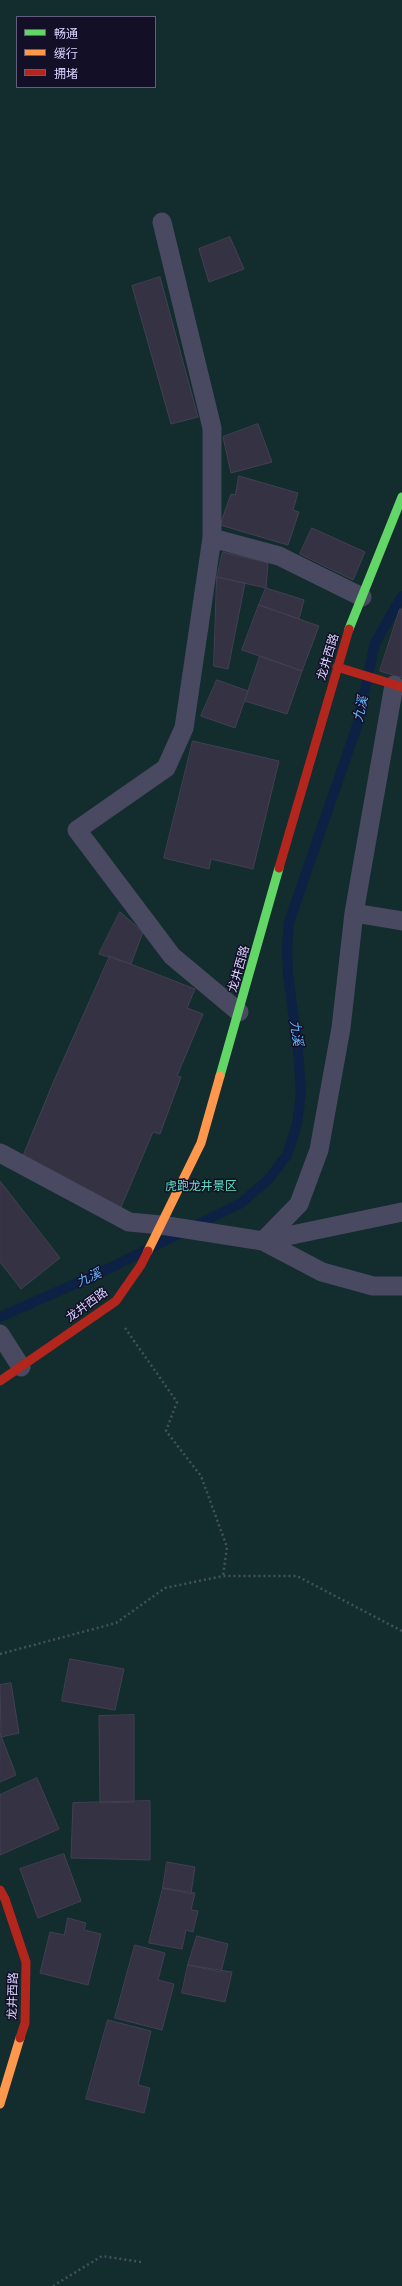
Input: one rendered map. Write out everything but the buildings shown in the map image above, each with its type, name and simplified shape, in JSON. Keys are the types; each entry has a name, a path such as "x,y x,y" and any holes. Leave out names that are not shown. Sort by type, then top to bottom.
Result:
{"street":[{"name":"龙井西路","path":"0,1381 116,1301 142,1265 201,1143 337,667 362,597 402,497"},
{"path":"337,667 398,686"},
{"name":"龙井西路","path":"0,1890 6,1899 26,1962 25,2023 0,2104"}],"lane":[{"path":"162,222 212,428 212,538 184,728 166,768 77,830 172,956 239,1012"},
{"path":"212,538 279,556 362,597"},
{"path":"263,1241 299,1204 319,1150 341,1028 354,913 398,686"},
{"path":"354,913 402,921"},
{"path":"0,1153 129,1222 161,1224 263,1241 322,1272 373,1286 402,1286"},
{"path":"263,1241 402,1212"},
{"path":"0,1334 21,1367"}],"path":[{"path":"109,1305 177,1402 166,1431 201,1476 227,1547 223,1576"},
{"path":"0,1654 116,1623 165,1588 223,1576 297,1576 402,1631"},
{"path":"54,2286 102,2256 141,2262"}],"green space":[{"name":"虎跑龙井景区","path":"0,0 402,0 402,2286 0,2286"}],"waterway":[{"name":"九溪","path":"0,1317 102,1272 241,1203 268,1180 287,1155 297,1124 301,1092 298,1049 288,975 287,947 289,922 357,726 375,643 402,596"}],"traffic: fast":[{"path":"349,629 402,497"},
{"path":"220,1076 279,868"}],"traffic: slow":[{"path":"148,1251 201,1143 220,1076"},
{"path":"0,2104 20,2038"}],"traffic: jam":[{"path":"279,868 349,629"},
{"path":"337,667 402,687"},
{"path":"0,1381 116,1301 141,1265 148,1251"},
{"path":"0,1890 5,1899 26,1962 25,2023 20,2038"}]}
